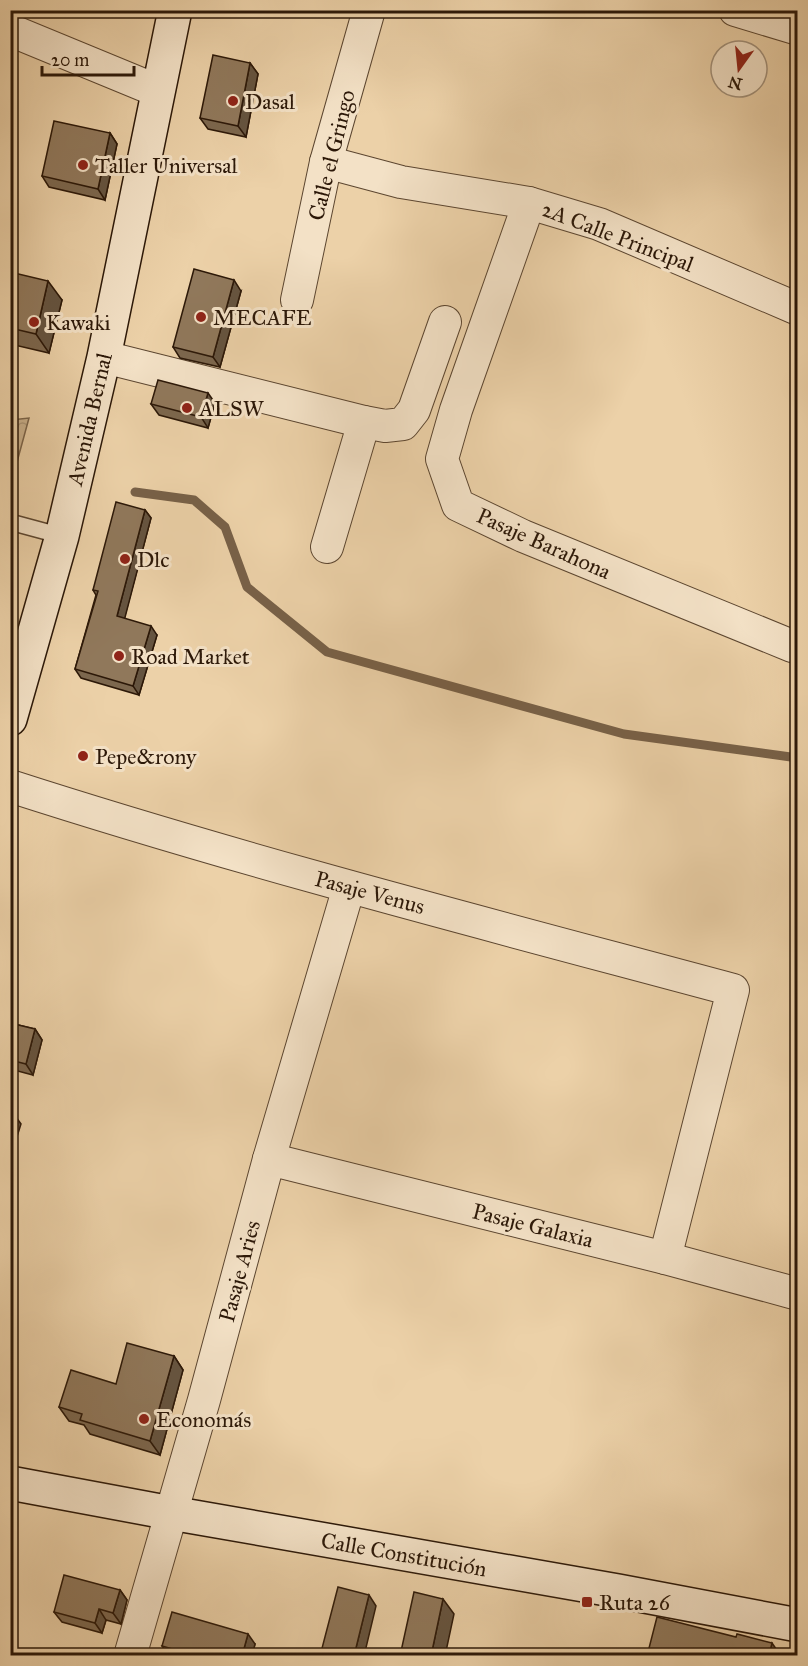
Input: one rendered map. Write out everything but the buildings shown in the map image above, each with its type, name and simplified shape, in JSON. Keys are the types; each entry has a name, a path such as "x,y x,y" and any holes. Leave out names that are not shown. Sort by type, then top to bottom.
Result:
{"main road":[{"name":"Avenida Bernal","path":"10,719 62,536 104,357 175,10"},
{"name":"Calle Constitución","path":"10,1483 798,1625"}],"street":[{"name":"Calle el Gringo","path":"297,300 326,162 369,10"},
{"path":"735,10 798,29"},
{"path":"10,30 158,91"},
{"name":"2A Calle Principal","path":"326,162 401,182 529,203 599,225 798,309"},
{"name":"Pasaje Barahona","path":"529,203 456,410 442,459 459,505 523,536 792,646"},
{"path":"104,357 385,426 403,424 414,410 444,322"},
{"path":"327,547 364,422"},
{"name":"Pasaje Venus","path":"10,786 350,887 733,990 665,1258"},
{"name":"Pasaje Aries","path":"130,1656 204,1400 269,1159 350,887"},
{"name":"Pasaje Galaxia","path":"269,1159 665,1258 798,1294"}],"lane":[{"path":"10,522 62,536"}],"green space":[{"path":"29,418 11,484 11,420"}],"waterway":[{"path":"135,492 194,500 225,527 247,587 327,652 624,734 798,758"}],"place":[{"name":"Dasal","path":"233,101"},
{"name":"Taller Universal","path":"83,165"},
{"name":"MECAFE","path":"201,317"},
{"name":"Kawaki","path":"34,322"},
{"name":"ALSW","path":"187,408"},
{"name":"Dlc","path":"125,559"},
{"name":"Road Market","path":"119,656"},
{"name":"Pepe&rony","path":"83,756"},
{"name":"Economás","path":"144,1419"},
{"name":"Ruta 26","path":"587,1602"}]}
